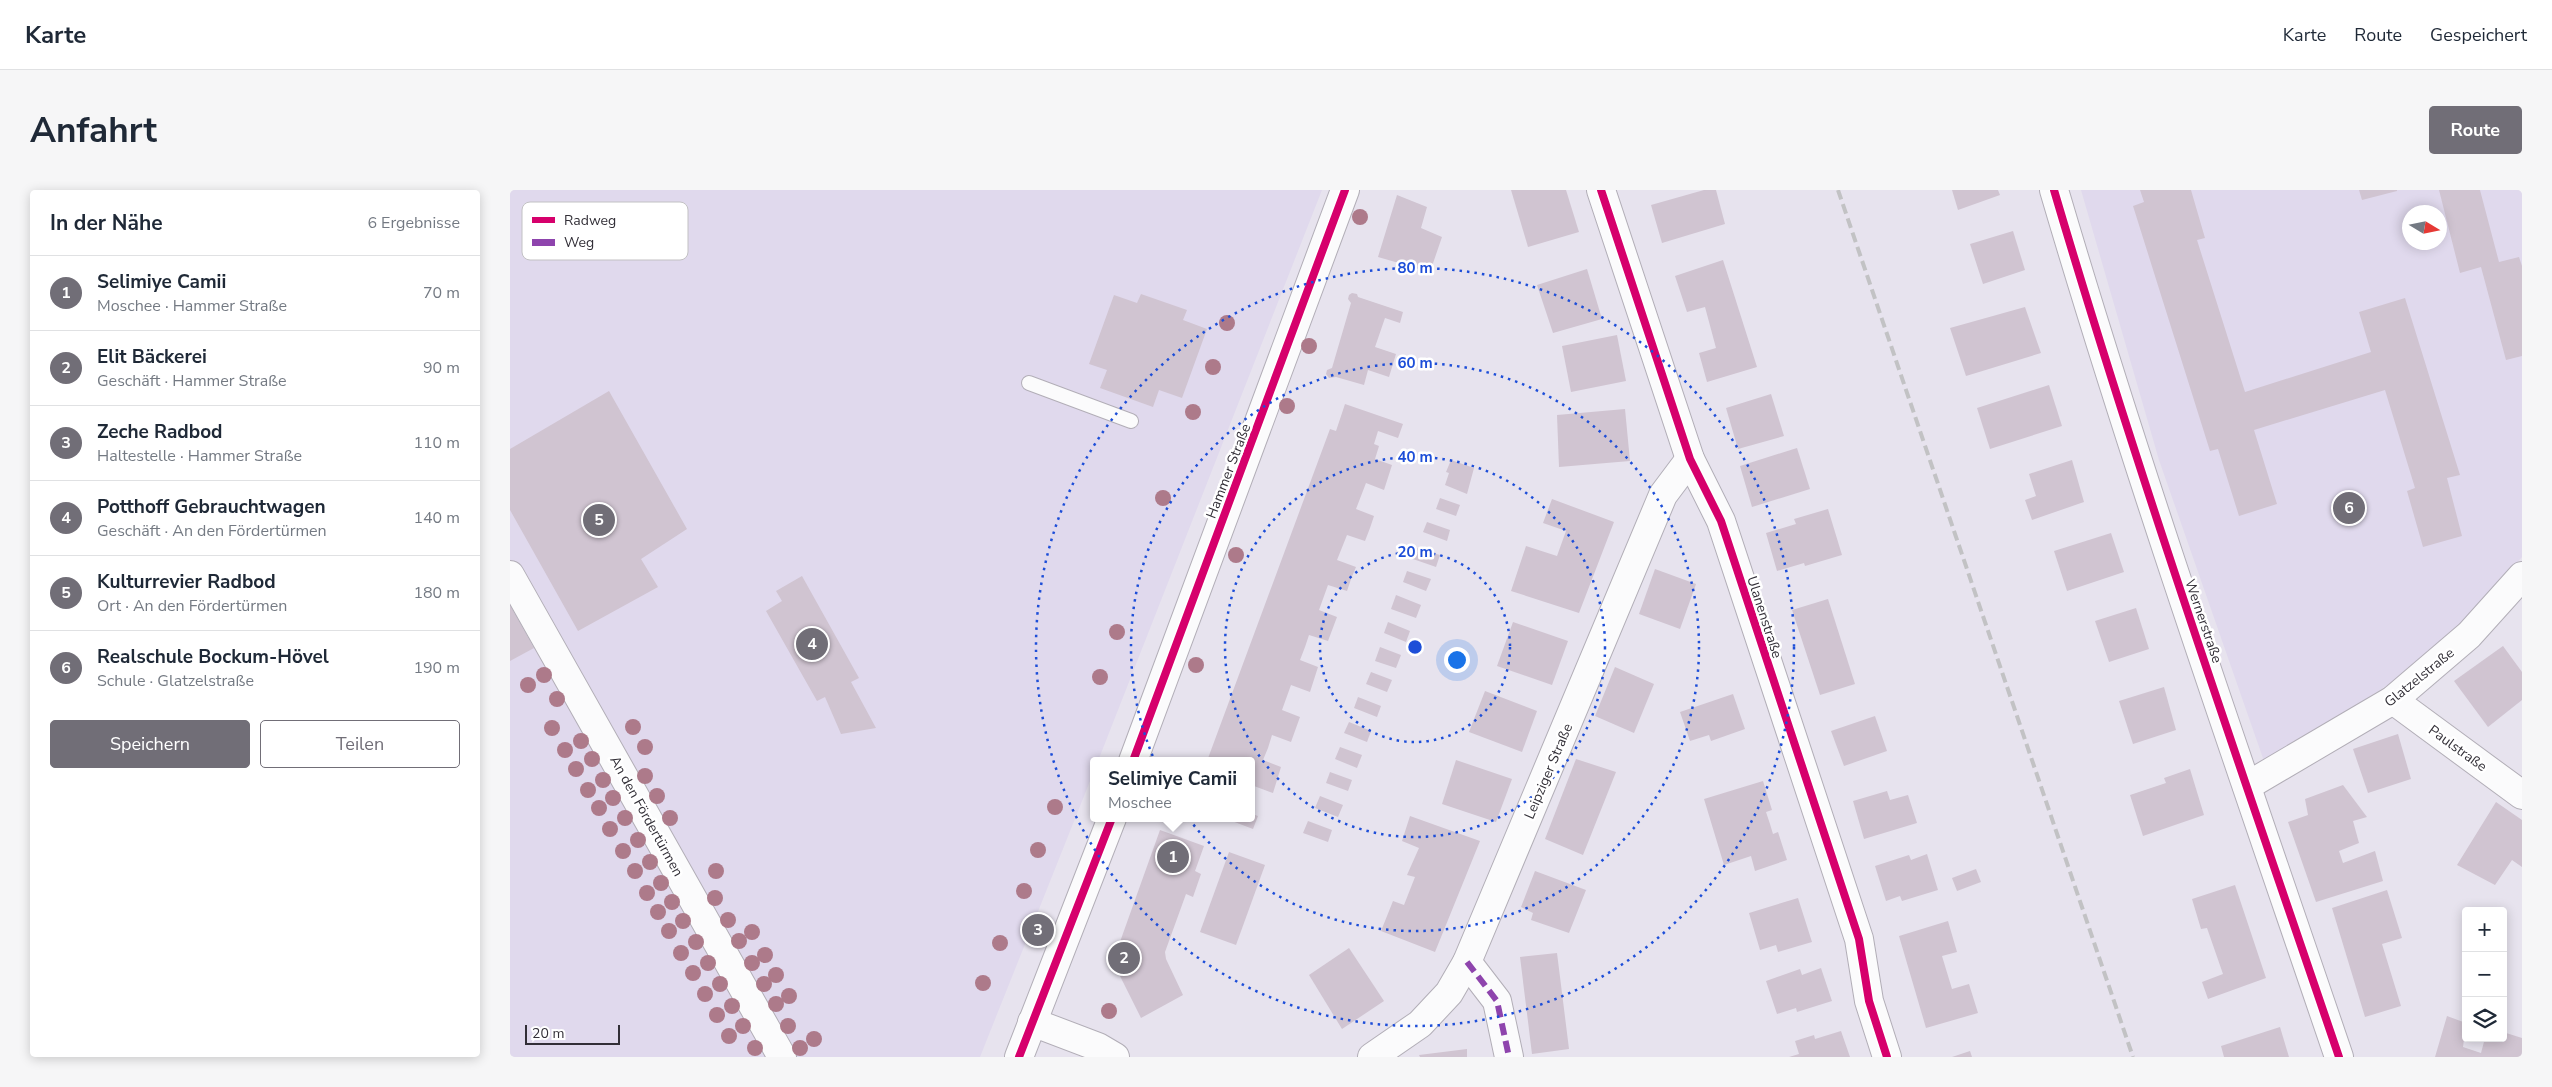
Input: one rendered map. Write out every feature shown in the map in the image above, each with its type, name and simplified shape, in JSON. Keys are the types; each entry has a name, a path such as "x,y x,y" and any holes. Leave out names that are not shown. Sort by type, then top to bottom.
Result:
{"street":[{"name":"Hammer Straße","path":"1133,757 1345,190"},
{"name":"Ulanenstraße","path":"1601,190 1690,459 1721,521 1834,863 1859,939 1869,1001 1887,1057"},
{"name":"Wernerstraße","path":"2054,190 2102,352 2339,1057"},
{"name":"Leipziger Straße","path":"1372,1057 1420,1024 1449,993 1468,962 1663,495 1690,459"},
{"name":"An den Fördertürmen","path":"510,575 782,1057"},
{"name":"Glatzelstraße","path":"2247,786 2393,700 2469,635 2522,576"},
{"name":"Paulstraße","path":"2393,700 2522,795"},
{"path":"1018,1057 1110,822"},
{"path":"1468,962 1497,1001 1509,1057"},
{"path":"1032,1022 1098,1047 1115,1057"}],"lane":[{"path":"1029,383 1132,421"}],"shaded area":[{"path":"510,190 1322,190 1100,757 1090,757 1090,781 980,1057 510,1057"},
{"path":"2081,190 2522,190 2522,557 2428,659 2265,764 2159,460"}],"building":[{"path":"1511,190 1566,190 1579,232 1528,247"},
{"path":"1704,190 1716,190 1725,224 1662,243 1651,205"},
{"path":"1952,190 1998,190 2000,195 1958,210"},
{"path":"2140,190 2191,190 2205,238 2197,240 2245,392 2371,352 2359,312 2405,298 2460,475 2447,478 2462,536 2423,547 2407,491 2415,488 2385,390 2254,430 2277,504 2239,516 2218,449 2210,451 2133,206 2144,202"},
{"path":"2359,190 2397,190 2397,191 2362,200"},
{"path":"2439,190 2480,190 2499,262 2519,257 2522,266 2522,356 2506,360 2481,267 2460,273 2447,222 2447,205 2443,205"},
{"path":"1397,195 1427,207 1421,228 1442,237 1430,272 1378,257"},
{"path":"2013,231 2025,270 1983,284 1970,244"},
{"path":"1723,260 1757,367 1707,382 1699,353 1716,348 1705,307 1687,312 1675,276"},
{"path":"1587,269 1602,319 1553,333 1537,285"},
{"path":"1352,293 1357,294 1358,297 1403,312 1400,323 1385,318 1375,347 1396,354 1389,377 1368,370 1364,385 1336,377 1329,378 1326,374 1327,370 1332,368 1351,303 1348,299 1349,295"},
{"path":"1141,294 1187,310 1183,320 1207,329 1182,398 1159,390 1153,407 1100,388 1107,370 1089,364 1114,295 1137,303"},
{"path":"2025,307 2041,353 1966,376 1950,328"},
{"path":"1617,335 1626,381 1571,392 1562,346"},
{"path":"2049,385 2062,426 1990,449 1977,408"},
{"path":"609,391 687,529 641,559 658,587 578,631 510,510 510,449"},
{"path":"1771,394 1784,436 1738,449 1726,408"},
{"path":"1345,404 1403,424 1398,438 1378,431 1374,444 1379,446 1375,459 1392,465 1384,490 1366,483 1356,509 1374,516 1365,541 1347,535 1337,560 1356,567 1347,591 1328,585 1319,610 1337,617 1328,641 1309,635 1300,660 1318,667 1310,692 1291,685 1282,710 1300,717 1291,742 1272,735 1263,760 1281,767 1273,793 1255,786 1255,757 1208,757 1330,429 1336,431"},
{"path":"1625,409 1630,461 1559,467 1557,415"},
{"path":"1797,448 1810,489 1752,507 1740,466"},
{"path":"1451,460 1474,468 1467,494 1445,485 1449,473 1446,472"},
{"path":"2072,460 2084,502 2032,520 2025,500 2036,496 2029,474"},
{"path":"1440,498 1460,505 1456,516 1436,509"},
{"path":"1552,499 1614,522 1579,613 1511,591 1526,546 1557,556 1566,531 1543,523"},
{"path":"1828,509 1842,555 1805,566 1804,563 1777,571 1766,533 1796,524 1794,519"},
{"path":"1427,522 1450,530 1447,541 1423,532"},
{"path":"2111,533 2124,572 2067,591 2054,551"},
{"path":"1416,548 1440,555 1436,567 1413,559"},
{"path":"1655,569 1696,584 1680,629 1639,614"},
{"path":"1407,571 1431,579 1426,591 1403,582"},
{"path":"802,576 859,678 851,682 876,728 841,734 825,697 817,701 766,611 782,601 776,591"},
{"path":"1396,595 1421,605 1416,618 1391,609"},
{"path":"1828,599 1855,684 1820,695 1792,610"},
{"path":"510,605 534,648 510,661"},
{"path":"2136,608 2149,649 2109,662 2095,621"},
{"path":"1388,622 1410,631 1406,642 1384,633"},
{"path":"1513,622 1568,641 1552,685 1497,666"},
{"path":"2503,646 2522,672 2522,700 2488,727 2454,681"},
{"path":"1380,647 1401,655 1396,668 1375,661"},
{"path":"1615,667 1654,684 1634,733 1595,716"},
{"path":"1371,672 1392,680 1387,692 1366,684"},
{"path":"2164,687 2176,730 2133,744 2119,701"},
{"path":"1485,691 1537,711 1522,752 1469,732"},
{"path":"1733,694 1745,729 1711,741 1709,735 1690,741 1680,712"},
{"path":"1358,697 1381,706 1377,717 1354,708"},
{"path":"1875,716 1887,751 1844,766 1831,731"},
{"path":"1349,722 1371,731 1367,742 1344,733"},
{"path":"2398,734 2411,779 2368,793 2353,749"},
{"path":"1340,747 1362,755 1357,768 1335,759"},
{"path":"1576,759 1616,772 1583,855 1545,839"},
{"path":"1456,760 1512,779 1496,822 1442,804"},
{"path":"2190,769 2204,815 2143,836 2130,795 2166,783 2164,778"},
{"path":"1330,772 1352,780 1348,791 1326,783"},
{"path":"1763,781 1772,810 1766,812 1773,834 1778,832 1787,860 1755,871 1751,856 1724,865 1704,799"},
{"path":"2343,785 2367,817 2353,821 2359,843 2339,851 2343,863 2375,851 2383,881 2316,902 2288,822 2308,815 2305,799"},
{"path":"1887,791 1890,800 1908,795 1917,823 1864,839 1853,801"},
{"path":"1320,796 1343,805 1338,817 1315,808"},
{"path":"2496,802 2522,820 2522,867 2512,860 2495,885 2457,865"},
{"path":"1255,815 1258,816 1253,829 1235,822 1255,822"},
{"path":"1410,816 1480,841 1435,952 1381,931 1393,901 1404,905 1415,877 1407,875 1419,848 1402,841"},
{"path":"1308,821 1332,830 1328,842 1303,833"},
{"path":"1160,830 1204,846 1195,871 1201,874 1193,897 1186,894 1165,952 1166,959 1183,995 1141,1018 1120,976 1116,953"},
{"path":"1229,852 1265,865 1236,945 1200,932"},
{"path":"1927,854 1938,890 1902,901 1900,896 1886,901 1875,866 1909,855 1911,860"},
{"path":"1976,869 1981,882 1957,891 1952,878"},
{"path":"1535,871 1586,890 1569,933 1531,920 1533,913 1521,907"},
{"path":"2235,885 2266,978 2208,999 2202,982 2223,974 2207,928 2201,929 2192,899"},
{"path":"2387,890 2402,938 2382,944 2401,1006 2365,1017 2332,908"},
{"path":"1798,898 1812,942 1778,952 1776,945 1760,950 1749,913"},
{"path":"1948,921 1957,952 1942,956 1952,989 1969,984 1978,1013 1926,1028 1899,936"},
{"path":"1349,948 1384,1001 1342,1029 1309,975"},
{"path":"1557,953 1569,1049 1532,1054 1520,957"},
{"path":"1821,968 1832,1001 1797,1012 1796,1008 1777,1014 1766,981 1800,969 1802,975"},
{"path":"2447,1016 2462,1022 2463,1047 2481,1053 2484,1042 2507,1042 2507,1033 2522,1038 2522,1057 2435,1057"},
{"path":"2280,1027 2289,1057 2224,1057 2221,1046"},
{"path":"1841,1031 1850,1057 1789,1057 1799,1054 1795,1041 1814,1035 1815,1039"},
{"path":"1467,1049 1467,1057 1420,1057 1419,1055"},
{"path":"1970,1051 1972,1057 1952,1057"}],"railway":[{"path":"1838,190 2133,1057"}],"marked path":[{"path":"1467,962 1497,1001 1509,1057"}],"cycle path":[{"path":"1134,757 1345,190"},
{"path":"1601,190 1690,459 1721,521 1859,939 1869,1001 1887,1057"},
{"path":"2054,190 2156,517 2339,1057"},
{"path":"1019,1057 1110,822"}],"place":[{"name":"Realschule Bockum-Hövel","path":"2349,508"},
{"name":"Kulturrevier Radbod","path":"599,520"},
{"name":"Potthoff Gebrauchtwagen","path":"812,644"},
{"name":"Selimiye Camii","path":"1173,857"},
{"name":"Zeche Radbod","path":"1038,930"},
{"name":"Elit Bäckerei","path":"1124,958"}]}
